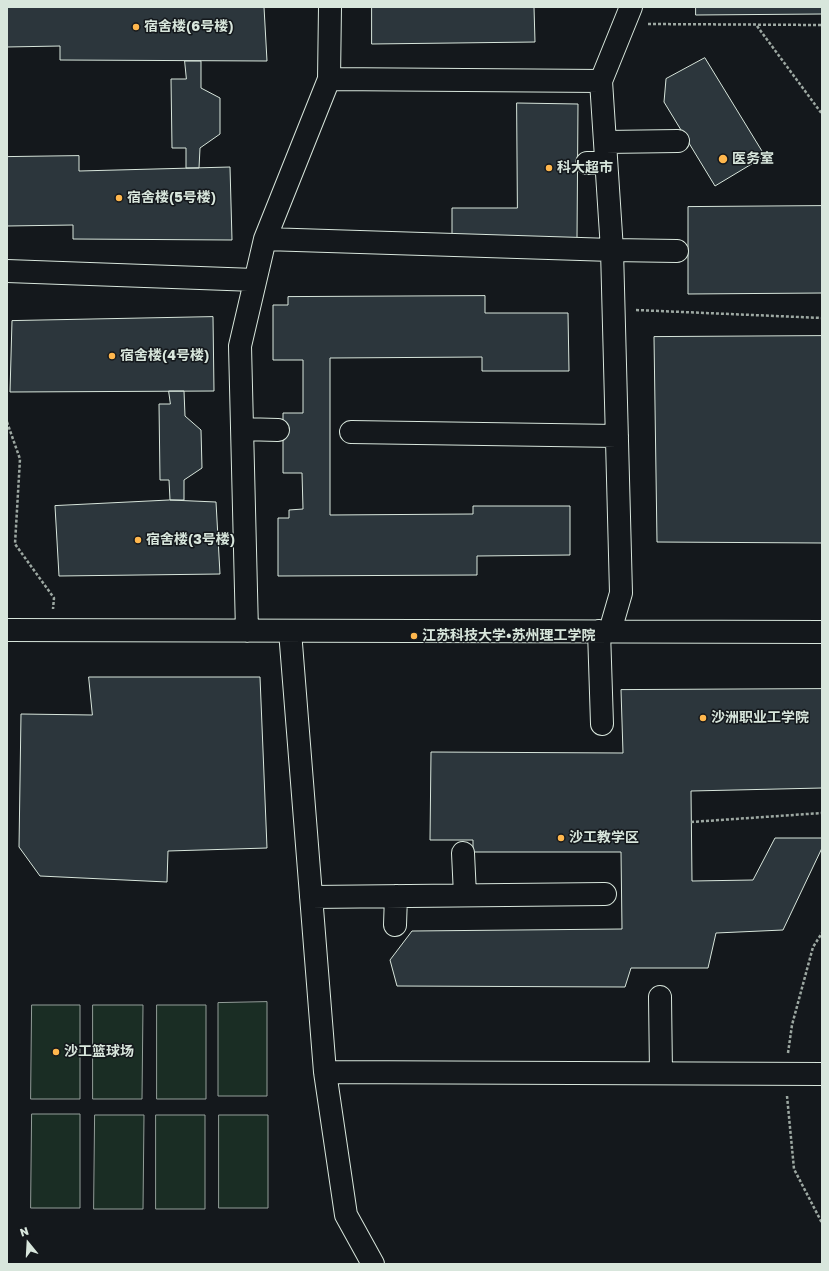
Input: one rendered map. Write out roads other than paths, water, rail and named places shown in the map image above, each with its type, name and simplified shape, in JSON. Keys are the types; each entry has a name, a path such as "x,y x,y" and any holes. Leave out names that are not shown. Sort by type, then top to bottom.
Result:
{"street":[{"path":"247,631 240,346 265,239 328,79 330,7"},
{"path":"602,724 605,631 621,593 612,250 599,156 601,81 627,16"},
{"path":"328,79 601,81"},
{"path":"599,156 678,141"},
{"path":"265,239 544,244 612,250 676,251"},
{"path":"7,271 255,280"},
{"path":"242,429 278,430"},
{"path":"351,432 617,436"},
{"path":"7,630 822,632"},
{"path":"290,631 325,1072 346,1215 373,1264"},
{"path":"464,853 465,895"},
{"path":"311,897 604,894"},
{"path":"395,925 396,896"},
{"path":"660,996 661,1073"},
{"path":"325,1072 822,1074"}],"place":[{"name":"宿舍楼(6号楼)","path":"136,27"},
{"name":"医务室","path":"723,159"},
{"name":"科大超市","path":"549,168"},
{"name":"宿舍楼(5号楼)","path":"119,198"},
{"name":"宿舍楼(4号楼)","path":"112,356"},
{"name":"宿舍楼(3号楼)","path":"138,540"},
{"name":"江苏科技大学•苏州理工学院","path":"414,636"},
{"name":"沙洲职业工学院","path":"703,718"},
{"name":"沙工教学区","path":"561,838"},
{"name":"沙工篮球场","path":"56,1052"}]}
